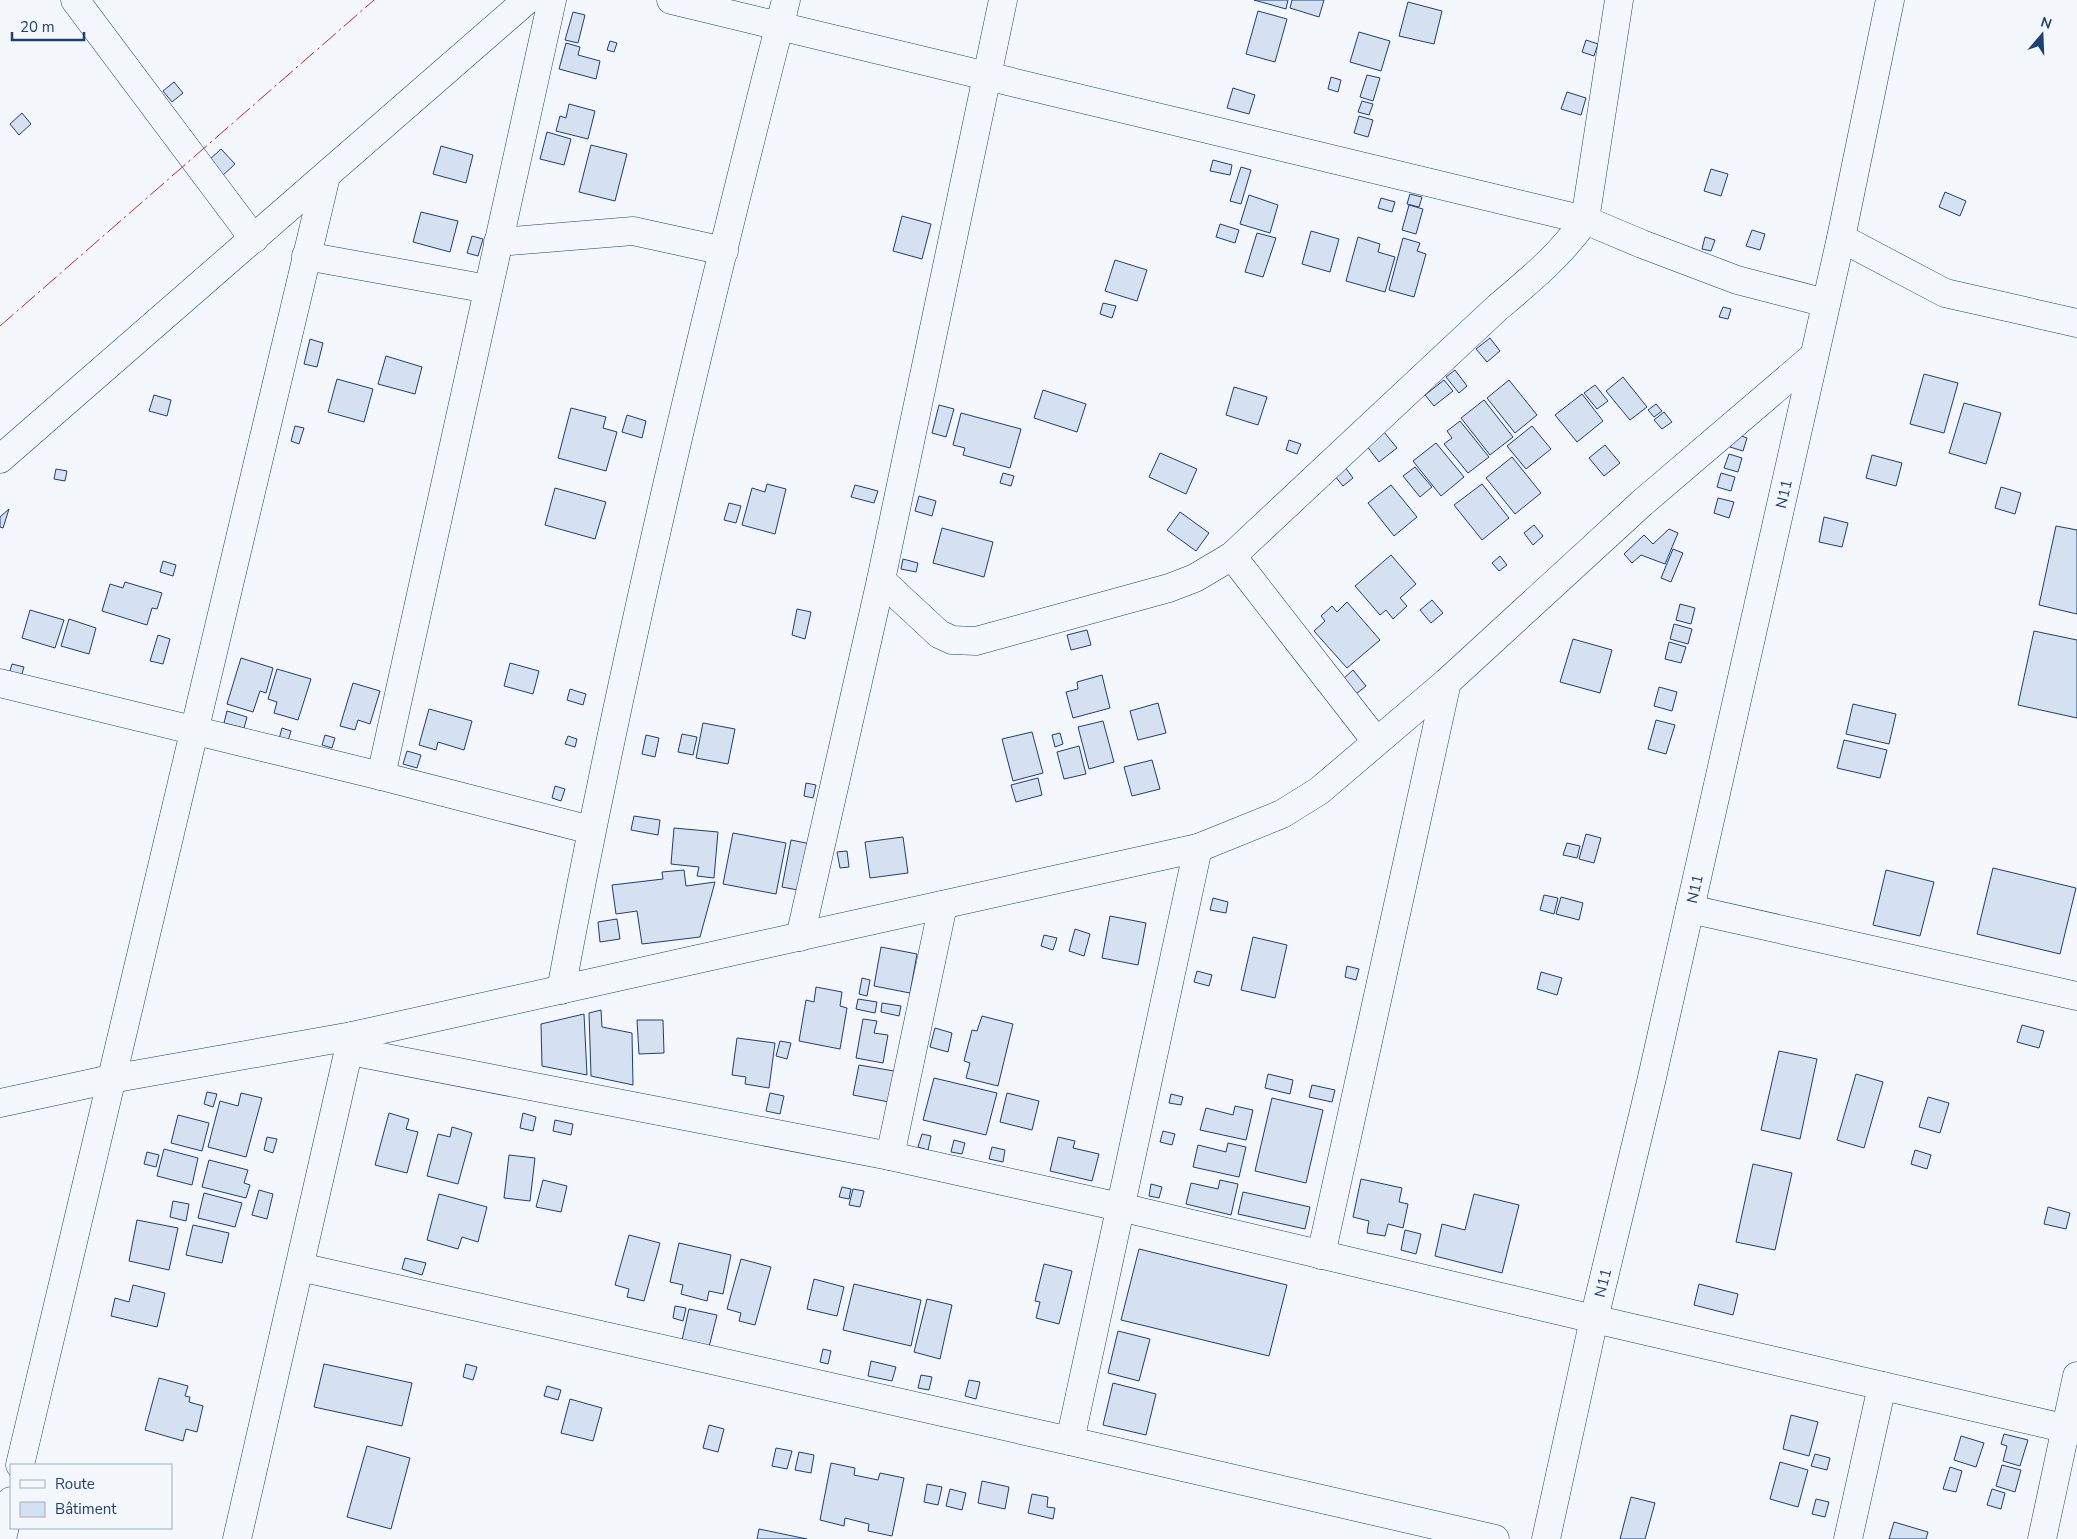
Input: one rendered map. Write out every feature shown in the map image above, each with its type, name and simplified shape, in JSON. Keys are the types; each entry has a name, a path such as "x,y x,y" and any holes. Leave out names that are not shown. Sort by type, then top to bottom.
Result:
{"main road":[{"path":"75,0 254,238"},
{"path":"0,459 527,0"},
{"path":"381,776 552,0"},
{"path":"671,0 783,13 986,75 1585,220 1737,280 1826,303"},
{"path":"800,936 880,580 1003,0"},
{"path":"880,580 939,634 952,640 976,642 1169,588 1195,578 1232,556 1497,308 1535,276 1573,238 1585,220 1619,0"},
{"name":"N11","path":"1546,1539 1594,1319 1651,1082 1841,238 1890,0"},
{"path":"561,990 591,830 682,422 783,13"},
{"path":"20,1464 326,176"},
{"path":"498,242 633,231 724,251"},
{"path":"1841,238 1945,293 2077,323"},
{"path":"306,256 488,289"},
{"path":"0,1103 111,1079 351,1044 561,990 1198,848 1282,814 1319,791 1447,682 1642,503 1814,356"},
{"path":"1232,556 1376,741"},
{"path":"1321,1254 1447,682"},
{"path":"0,683 381,776 591,830"},
{"path":"1070,1441 1198,848"},
{"path":"890,1156 943,905"},
{"path":"1690,910 2077,996"},
{"path":"351,1044 890,1156 1120,1207 2071,1429"},
{"path":"237,1539 351,1044"},
{"path":"300,1268 1070,1441 1495,1539"},
{"path":"2042,1539 2071,1429 2077,1376"},
{"path":"1848,1539 1882,1386"},
{"path":"2,1539 10,1505"}],"building":[{"path":"1254,0 1288,0 1286,9"},
{"path":"1292,0 1324,0 1319,17 1290,8"},
{"path":"1408,2 1442,11 1434,44 1399,36"},
{"path":"1258,11 1287,19 1275,62 1246,54"},
{"path":"573,12 585,15 578,43 565,40"},
{"path":"1359,32 1390,41 1381,71 1350,62"},
{"path":"1586,40 1598,44 1594,56 1582,52"},
{"path":"610,41 617,43 614,52 607,50"},
{"path":"566,43 580,47 578,55 600,61 596,79 559,69"},
{"path":"1367,75 1380,78 1373,101 1360,97"},
{"path":"1331,77 1341,80 1338,92 1328,89"},
{"path":"174,82 183,93 172,102 163,91"},
{"path":"1233,88 1255,95 1249,114 1227,108"},
{"path":"1567,92 1586,98 1581,115 1561,109"},
{"path":"1362,101 1373,104 1369,115 1358,112"},
{"path":"569,104 595,111 588,139 556,131 560,116 566,118"},
{"path":"22,113 31,124 19,135 10,124"},
{"path":"1359,116 1373,120 1368,137 1354,133"},
{"path":"547,132 571,139 564,165 540,159"},
{"path":"591,145 627,154 615,201 579,192"},
{"path":"441,146 473,155 466,183 433,174"},
{"path":"221,149 235,164 221,177 207,162"},
{"path":"1213,160 1232,165 1230,175 1210,171"},
{"path":"1241,167 1251,170 1241,204 1230,201"},
{"path":"1711,169 1728,174 1721,196 1704,191"},
{"path":"1945,192 1966,201 1960,216 1939,207"},
{"path":"1410,194 1422,197 1419,207 1407,204"},
{"path":"1249,195 1278,205 1270,233 1240,224"},
{"path":"1381,198 1395,202 1392,212 1378,208"},
{"path":"1409,205 1423,209 1416,234 1402,230"},
{"path":"421,212 458,221 450,252 413,242"},
{"path":"902,216 931,224 922,259 893,251"},
{"path":"1220,224 1239,230 1235,243 1216,237"},
{"path":"1752,230 1765,234 1760,250 1746,246"},
{"path":"1311,231 1339,239 1330,272 1302,264"},
{"path":"1257,233 1276,238 1263,277 1245,272"},
{"path":"472,236 483,239 478,256 467,253"},
{"path":"1358,237 1380,244 1378,252 1395,257 1385,292 1346,281"},
{"path":"1705,237 1715,240 1711,251 1702,249"},
{"path":"1403,238 1420,243 1417,251 1426,254 1414,297 1389,290"},
{"path":"1115,260 1147,270 1137,301 1105,291"},
{"path":"1103,303 1116,306 1112,318 1100,314"},
{"path":"1723,307 1731,309 1728,319 1719,317"},
{"path":"1490,338 1500,351 1487,362 1476,349"},
{"path":"310,339 323,343 317,367 304,364"},
{"path":"386,356 422,367 415,394 378,384"},
{"path":"1455,370 1467,386 1459,393 1446,377"},
{"path":"1924,374 1958,383 1944,433 1910,424"},
{"path":"1623,377 1647,407 1630,420 1606,391"},
{"path":"337,379 373,389 364,422 328,412"},
{"path":"1444,380 1453,391 1434,406 1425,395"},
{"path":"1509,380 1537,415 1515,433 1487,398"},
{"path":"1595,385 1608,401 1597,409 1584,393"},
{"path":"1234,387 1267,397 1258,425 1226,415"},
{"path":"1043,390 1086,404 1077,432 1034,418"},
{"path":"1582,394 1603,421 1577,442 1555,415"},
{"path":"154,395 171,400 167,416 149,411"},
{"path":"1484,400 1513,437 1490,455 1461,418"},
{"path":"1964,403 2001,413 1986,464 1949,453"},
{"path":"1656,404 1662,411 1654,417 1648,410"},
{"path":"939,405 954,409 946,437 932,433"},
{"path":"571,408 606,417 603,428 617,432 606,471 558,458"},
{"path":"1664,412 1672,422 1662,429 1654,420"},
{"path":"961,413 1021,429 1010,468 963,455 965,448 953,445"},
{"path":"627,415 646,421 642,438 622,432"},
{"path":"1460,421 1489,457 1468,473 1444,444 1452,438 1447,431"},
{"path":"295,426 304,428 299,444 291,441"},
{"path":"1532,426 1551,449 1526,469 1507,446"},
{"path":"1384,432 1397,448 1379,462 1366,445"},
{"path":"1734,433 1747,438 1743,451 1730,447"},
{"path":"1289,440 1301,444 1297,454 1286,450"},
{"path":"1436,443 1464,477 1441,496 1413,461"},
{"path":"1605,445 1620,463 1604,476 1589,458"},
{"path":"1160,453 1197,469 1186,494 1149,477"},
{"path":"1729,454 1742,458 1738,472 1724,468"},
{"path":"1872,455 1902,463 1896,486 1866,478"},
{"path":"1512,457 1541,493 1515,514 1486,478"},
{"path":"1345,467 1353,478 1343,486 1334,475"},
{"path":"1415,467 1432,487 1420,497 1403,476"},
{"path":"56,469 67,471 65,481 54,479"},
{"path":"1003,473 1014,476 1011,486 1000,483"},
{"path":"1721,473 1735,477 1731,491 1717,487"},
{"path":"767,484 786,489 775,534 742,525 752,488 765,492"},
{"path":"1482,484 1509,518 1482,540 1454,505"},
{"path":"855,485 878,491 874,503 851,497"},
{"path":"1391,485 1417,517 1394,536 1368,503"},
{"path":"2001,487 2021,493 2015,514 1995,508"},
{"path":"555,488 606,502 595,539 545,525"},
{"path":"919,496 936,501 932,516 915,511"},
{"path":"1718,498 1734,502 1729,518 1714,513"},
{"path":"729,503 741,506 736,523 724,520"},
{"path":"9,509 3,528 0,527 0,517"},
{"path":"1180,512 1209,533 1196,551 1167,530"},
{"path":"1824,517 1848,523 1842,547 1819,542"},
{"path":"1534,525 1543,536 1533,545 1524,533"},
{"path":"2056,526 2077,530 2077,614 2039,605"},
{"path":"942,528 993,542 984,577 933,563"},
{"path":"1669,529 1678,533 1665,564 1641,555 1632,563 1624,554 1644,535 1653,544"},
{"path":"1673,549 1683,553 1671,582 1661,578"},
{"path":"1391,555 1416,584 1400,598 1407,606 1393,619 1386,610 1380,615 1355,586"},
{"path":"1500,556 1507,565 1499,571 1492,563"},
{"path":"903,559 918,563 916,572 901,569"},
{"path":"163,561 176,565 173,576 160,572"},
{"path":"125,582 162,593 157,609 152,608 147,625 102,611 110,584 123,588"},
{"path":"1432,600 1443,613 1431,623 1420,610"},
{"path":"1347,602 1380,640 1347,668 1314,631 1325,621 1321,616 1332,606 1337,612"},
{"path":"1680,604 1695,608 1691,624 1676,620"},
{"path":"797,609 811,612 805,639 792,635"},
{"path":"30,610 64,620 55,648 22,638"},
{"path":"69,619 96,628 89,654 61,646"},
{"path":"1674,624 1692,629 1688,644 1670,639"},
{"path":"1087,630 1091,645 1071,650 1067,635"},
{"path":"2034,631 2077,640 2077,718 2018,705"},
{"path":"158,635 170,639 163,664 150,661"},
{"path":"1573,639 1612,650 1600,693 1560,682"},
{"path":"1669,642 1686,647 1681,663 1665,659"},
{"path":"241,658 273,668 266,693 260,691 253,712 227,704"},
{"path":"510,663 539,671 533,694 504,686"},
{"path":"12,664 24,667 21,677 9,674"},
{"path":"277,669 311,679 298,720 274,713 277,702 268,699"},
{"path":"1353,670 1366,686 1356,694 1343,679"},
{"path":"1102,675 1110,708 1073,718 1066,692 1078,689 1077,682"},
{"path":"353,683 380,691 370,724 358,720 355,730 340,726"},
{"path":"1659,687 1677,692 1672,711 1654,706"},
{"path":"570,689 586,694 583,705 567,700"},
{"path":"1158,703 1166,733 1138,740 1130,711"},
{"path":"1853,704 1896,714 1889,744 1846,734"},
{"path":"429,709 472,721 464,750 438,742 436,750 419,745"},
{"path":"227,711 247,717 244,728 224,723"},
{"path":"1656,720 1675,725 1666,754 1648,749"},
{"path":"1103,721 1114,762 1089,769 1078,727"},
{"path":"703,723 735,729 728,764 696,758"},
{"path":"282,728 291,731 288,741 279,739"},
{"path":"1032,732 1043,773 1013,781 1002,739"},
{"path":"1060,733 1063,744 1055,747 1052,735"},
{"path":"682,734 697,737 693,755 678,752"},
{"path":"325,735 335,738 332,748 322,745"},
{"path":"646,735 659,738 655,757 642,754"},
{"path":"568,736 577,739 575,747 565,744"},
{"path":"1844,740 1887,750 1880,778 1837,768"},
{"path":"1079,746 1086,774 1064,779 1057,752"},
{"path":"407,751 421,755 417,768 403,764"},
{"path":"1152,760 1160,789 1132,796 1124,767"},
{"path":"1038,778 1042,795 1016,802 1011,785"},
{"path":"806,783 816,785 813,798 804,796"},
{"path":"555,786 565,789 561,801 552,798"},
{"path":"634,816 660,820 658,835 631,830"},
{"path":"674,828 718,832 714,878 697,876 699,867 671,864"},
{"path":"733,833 786,843 776,894 723,884"},
{"path":"1586,834 1601,838 1594,863 1579,859"},
{"path":"903,837 908,873 870,878 865,842"},
{"path":"791,840 811,844 803,891 782,887"},
{"path":"1567,843 1580,846 1577,858 1563,855"},
{"path":"847,851 849,867 840,868 837,852"},
{"path":"1993,868 2076,888 2060,954 1977,934"},
{"path":"684,870 686,886 715,882 700,937 642,944 637,911 616,914 612,885 663,879 662,872"},
{"path":"1886,870 1934,882 1920,936 1873,925"},
{"path":"1544,895 1558,898 1554,914 1540,910"},
{"path":"1561,897 1583,903 1579,920 1556,914"},
{"path":"1213,898 1228,902 1226,913 1210,910"},
{"path":"1110,916 1146,923 1138,965 1102,958"},
{"path":"617,919 620,939 600,942 598,922"},
{"path":"1075,929 1090,934 1084,956 1069,951"},
{"path":"1044,935 1057,938 1053,950 1041,946"},
{"path":"1253,937 1287,945 1275,998 1241,990"},
{"path":"881,947 917,954 910,993 874,986"},
{"path":"1347,966 1359,969 1356,980 1345,977"},
{"path":"1197,971 1212,975 1209,986 1194,982"},
{"path":"1541,972 1562,978 1557,995 1537,989"},
{"path":"862,978 870,980 867,996 859,994"},
{"path":"816,987 842,992 840,1006 847,1008 840,1049 799,1041 806,1000 814,1002"},
{"path":"858,999 877,1002 875,1013 856,1009"},
{"path":"882,1003 901,1006 899,1016 881,1012"},
{"path":"601,1010 602,1027 632,1033 633,1085 591,1076 589,1013"},
{"path":"584,1014 587,1075 542,1066 541,1024"},
{"path":"982,1016 1013,1024 998,1086 966,1078 970,1063 964,1061 972,1030 977,1031"},
{"path":"863,1019 877,1021 874,1033 888,1035 883,1063 856,1058"},
{"path":"637,1020 663,1020 664,1053 639,1054"},
{"path":"2022,1025 2044,1031 2039,1048 2017,1042"},
{"path":"935,1028 952,1033 948,1052 930,1047"},
{"path":"737,1038 775,1043 769,1088 745,1084 746,1077 732,1075"},
{"path":"780,1041 791,1043 787,1059 776,1056"},
{"path":"1779,1051 1817,1059 1800,1139 1761,1130"},
{"path":"859,1065 894,1071 889,1102 853,1095"},
{"path":"1268,1074 1293,1080 1290,1094 1265,1088"},
{"path":"1856,1074 1883,1082 1864,1148 1837,1140"},
{"path":"934,1078 997,1093 986,1135 923,1120"},
{"path":"1312,1085 1335,1090 1332,1102 1309,1097"},
{"path":"207,1092 217,1094 213,1107 204,1104"},
{"path":"241,1093 262,1098 246,1157 208,1147 220,1101 238,1106"},
{"path":"770,1093 784,1096 780,1114 766,1111"},
{"path":"1007,1093 1039,1101 1032,1130 1000,1122"},
{"path":"1171,1094 1183,1097 1181,1105 1169,1103"},
{"path":"1928,1097 1949,1103 1940,1133 1919,1127"},
{"path":"1272,1098 1323,1110 1306,1183 1255,1171"},
{"path":"1235,1106 1253,1110 1246,1140 1200,1130 1206,1108 1233,1115"},
{"path":"389,1113 409,1119 406,1129 418,1132 407,1173 375,1165"},
{"path":"523,1113 536,1117 533,1131 520,1128"},
{"path":"178,1115 209,1123 202,1151 171,1143"},
{"path":"555,1120 573,1124 571,1135 553,1131"},
{"path":"452,1127 472,1133 458,1184 427,1176 438,1134 450,1137"},
{"path":"1163,1131 1175,1134 1172,1145 1160,1142"},
{"path":"922,1134 931,1136 928,1150 918,1147"},
{"path":"267,1137 277,1139 273,1153 264,1150"},
{"path":"1058,1137 1075,1141 1073,1148 1099,1154 1092,1181 1050,1171"},
{"path":"954,1140 965,1143 962,1154 951,1152"},
{"path":"1228,1143 1246,1147 1239,1177 1193,1167 1198,1145 1226,1152"},
{"path":"992,1147 1005,1150 1003,1162 989,1159"},
{"path":"164,1149 198,1158 192,1185 157,1176"},
{"path":"1915,1150 1931,1155 1927,1169 1911,1164"},
{"path":"147,1152 159,1155 156,1167 144,1164"},
{"path":"509,1155 535,1158 530,1201 504,1198"},
{"path":"209,1160 248,1170 244,1183 250,1185 246,1198 202,1187"},
{"path":"1753,1164 1792,1173 1775,1250 1736,1242"},
{"path":"1361,1179 1402,1188 1399,1202 1408,1204 1403,1228 1388,1224 1385,1236 1367,1233 1369,1221 1353,1217"},
{"path":"543,1180 567,1186 561,1212 536,1207"},
{"path":"1220,1180 1238,1184 1231,1215 1186,1204 1191,1183 1218,1189"},
{"path":"1151,1184 1162,1187 1159,1198 1149,1196"},
{"path":"842,1187 851,1189 849,1199 839,1197"},
{"path":"853,1189 864,1191 860,1207 849,1205"},
{"path":"259,1190 273,1194 267,1219 252,1215"},
{"path":"1243,1192 1310,1207 1305,1229 1238,1214"},
{"path":"204,1193 242,1203 235,1227 198,1218"},
{"path":"439,1194 487,1207 478,1242 462,1237 458,1249 427,1240"},
{"path":"1474,1194 1519,1205 1502,1273 1435,1256 1442,1224 1465,1230"},
{"path":"173,1201 189,1204 186,1221 170,1217"},
{"path":"2048,1207 2070,1213 2066,1229 2044,1224"},
{"path":"137,1220 178,1228 169,1270 129,1261"},
{"path":"193,1225 229,1233 222,1263 186,1255"},
{"path":"1405,1230 1421,1234 1416,1254 1401,1250"},
{"path":"629,1235 660,1243 644,1301 627,1297 629,1289 615,1285"},
{"path":"679,1243 731,1255 723,1294 709,1291 707,1301 681,1294 683,1285 670,1282"},
{"path":"1139,1249 1287,1285 1269,1356 1121,1320"},
{"path":"405,1258 426,1263 422,1275 402,1269"},
{"path":"741,1259 771,1267 755,1325 739,1321 741,1313 727,1309"},
{"path":"1044,1264 1072,1271 1059,1324 1036,1318 1040,1302 1035,1301"},
{"path":"814,1279 844,1287 837,1316 807,1309"},
{"path":"854,1284 921,1300 911,1346 843,1330"},
{"path":"1699,1284 1738,1294 1733,1315 1694,1305"},
{"path":"133,1285 165,1293 157,1327 111,1316 115,1298 129,1302"},
{"path":"927,1299 952,1305 940,1359 914,1352"},
{"path":"675,1306 686,1308 683,1321 673,1318"},
{"path":"689,1309 717,1315 707,1355 680,1349"},
{"path":"1118,1331 1150,1339 1139,1381 1108,1373"},
{"path":"823,1349 831,1351 828,1364 820,1362"},
{"path":"871,1361 896,1367 892,1381 868,1376"},
{"path":"324,1364 412,1383 402,1426 314,1407"},
{"path":"466,1364 477,1367 473,1380 463,1377"},
{"path":"921,1375 932,1377 929,1390 918,1388"},
{"path":"159,1378 188,1386 185,1396 190,1397 189,1402 203,1406 197,1432 186,1429 183,1441 145,1430"},
{"path":"969,1380 980,1382 976,1399 965,1396"},
{"path":"1113,1383 1156,1394 1146,1435 1103,1425"},
{"path":"547,1386 561,1390 558,1400 544,1396"},
{"path":"570,1399 602,1408 593,1441 561,1433"},
{"path":"1791,1415 1818,1422 1809,1456 1783,1449"},
{"path":"709,1425 724,1429 718,1452 703,1448"},
{"path":"2004,1434 2028,1440 2020,1466 2003,1461 2007,1446 2001,1444"},
{"path":"1961,1436 1984,1443 1976,1467 1954,1460"},
{"path":"367,1446 410,1458 391,1529 347,1517"},
{"path":"776,1448 792,1451 787,1469 772,1466"},
{"path":"799,1452 814,1455 811,1473 795,1470"},
{"path":"1815,1454 1830,1458 1827,1470 1811,1466"},
{"path":"1780,1462 1808,1470 1798,1507 1770,1499"},
{"path":"831,1463 855,1468 854,1475 878,1480 880,1473 904,1478 892,1536 868,1531 869,1524 845,1518 844,1526 820,1520"},
{"path":"2002,1465 2021,1470 2015,1492 1996,1486"},
{"path":"1950,1467 1962,1471 1956,1492 1943,1489"},
{"path":"982,1481 1009,1487 1005,1509 978,1503"},
{"path":"927,1484 942,1487 938,1505 924,1502"},
{"path":"950,1489 966,1493 962,1510 946,1506"},
{"path":"1992,1489 2005,1493 2001,1509 1987,1505"},
{"path":"1032,1494 1048,1497 1047,1507 1055,1508 1053,1519 1028,1513"},
{"path":"1631,1497 1655,1503 1645,1539 1620,1539"},
{"path":"1816,1499 1829,1502 1825,1517 1812,1514"},
{"path":"1894,1522 1928,1532 1926,1539 1889,1539"},
{"path":"759,1529 807,1539 757,1539"}],"power":[{"path":"0,326 374,0"}]}
